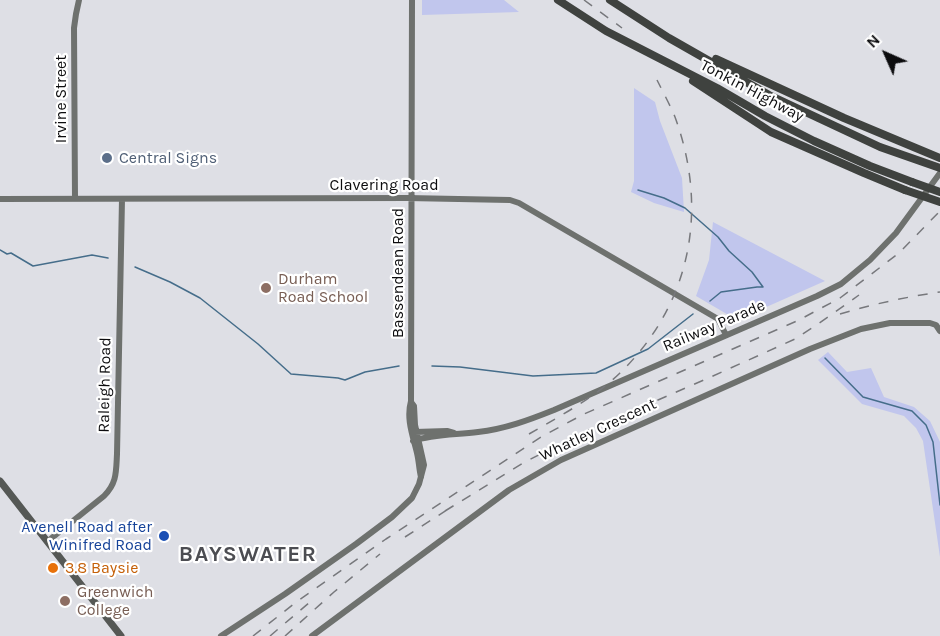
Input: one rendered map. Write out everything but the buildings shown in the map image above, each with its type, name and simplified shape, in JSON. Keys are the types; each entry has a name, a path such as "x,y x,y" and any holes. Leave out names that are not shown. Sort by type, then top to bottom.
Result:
{"highway":[{"name":"Tonkin Highway","path":"558,0 606,31 814,141 870,166 940,192"},
{"name":"Tonkin Highway","path":"610,0 669,38 769,95 880,147 928,159 940,168"},
{"path":"660,60 771,132 864,174 940,202"},
{"path":"928,159 940,158"}],"main road":[{"path":"0,481 121,636"}],"street":[{"name":"Irvine Street","path":"75,199 74,28 79,0"},
{"name":"Bassendean Road","path":"412,0 411,401 414,406 414,432"},
{"name":"Railway Parade","path":"416,440 514,426 841,284 870,260 896,233 940,173"},
{"name":"Clavering Road","path":"0,199 502,199 519,203 718,319 726,334"},
{"name":"Raleigh Road","path":"48,541 104,496 115,479 122,199"},
{"name":"Whatley Crescent","path":"312,636 509,490 561,460 810,349 861,329 890,323 930,323 940,331"},
{"name":"Railway Parade","path":"414,432 447,431 454,433"},
{"path":"221,636 285,594 392,517 412,498 421,477 414,432"}],"shaded area":[{"path":"422,0 504,0 519,12 422,15"},
{"path":"634,88 655,102 682,178 684,212 654,203 631,192 634,181"},
{"path":"713,222 825,281 737,320 696,296 709,260"},
{"path":"828,352 847,372 871,368 884,397 914,407 930,421 940,442 940,557 923,441 916,428 904,416 862,404 818,360"}],"waterway":[{"path":"638,190 664,198 685,208 718,237 729,251 752,272 763,287"},
{"path":"0,250 7,254 11,253 33,266 92,255 108,258"},
{"path":"135,267 200,298 258,344 291,374 345,380 365,372 399,366"},
{"path":"710,301 721,292 762,287"},
{"path":"432,366 533,376 596,373 648,349 693,314"},
{"path":"825,358 863,397 912,411 926,425 933,442 940,505"}],"railway":[{"path":"584,0 622,28"},
{"path":"529,434 588,399 620,373 644,346 663,317 678,286 687,254 691,221 691,187 685,152 675,117 657,80"},
{"path":"253,636 295,603 386,539 541,437 584,414 799,320 840,298 899,253 940,211"},
{"path":"840,314 890,301 940,292"},
{"path":"445,511 523,463 580,434 795,339 859,295"},
{"path":"405,537 453,506"},
{"path":"285,636 380,554"},
{"path":"270,636 310,602"}],"place":[{"name":"Central Signs","path":"107,158"},
{"name":"Durham Road School","path":"266,288"},
{"name":"Avenell Road after Winifred Road","path":"164,536"},
{"name":"3.8 Baysie","path":"53,568"},
{"name":"Greenwich College","path":"65,601"}],"district":[{"name":"BAYSWATER","path":"248,555"}]}
